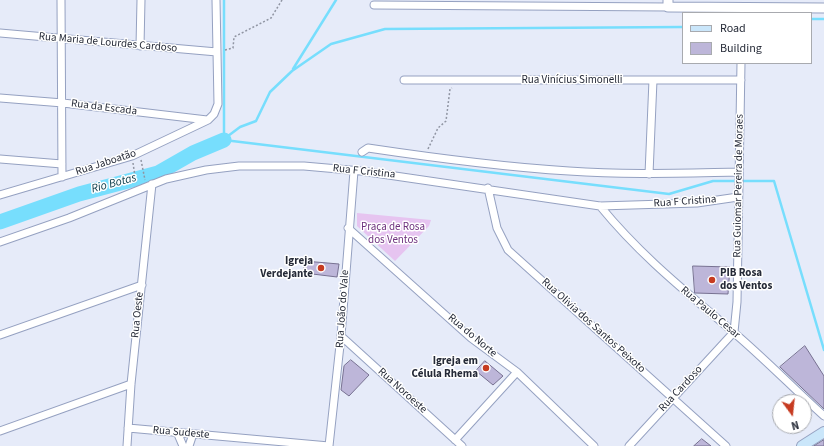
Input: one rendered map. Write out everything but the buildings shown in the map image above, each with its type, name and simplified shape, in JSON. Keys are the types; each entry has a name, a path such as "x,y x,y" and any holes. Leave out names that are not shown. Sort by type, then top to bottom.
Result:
{"main road":[{"path":"802,446 824,432"}],"street":[{"path":"61,0 63,103 62,177"},
{"path":"140,46 141,0"},
{"path":"208,120 214,114 218,104 216,0"},
{"path":"374,6 668,3 742,10 824,8"},
{"name":"Rua Maria de Lourdes Cardoso","path":"0,33 217,52"},
{"name":"Rua Guiomar Pereira de Moraes","path":"734,332 737,302 741,64"},
{"name":"Rua Vinícius Simonelli","path":"404,80 462,82 741,80"},
{"path":"649,174 653,80"},
{"name":"Rua da Escada","path":"0,98 63,103 208,120"},
{"name":"Rua Jaboatão","path":"0,195 132,156 208,120"},
{"name":"Rua F Cristina","path":"362,152 368,148 425,156 569,171 649,174 738,174"},
{"path":"0,159 62,164"},
{"name":"Rua F Cristina","path":"0,242 69,218 137,191 149,184 188,173 239,166 304,166 361,171 488,188 600,206 683,204 738,195"},
{"name":"Rua João do Vale","path":"329,446 341,336 348,228 354,171"},
{"name":"Rua Oeste","path":"127,446 131,384 142,285 149,184"},
{"name":"Rua Olivia dos Santos Peixoto","path":"488,188 497,228 508,250 726,446"},
{"name":"Rua Paulo Cesar","path":"600,206 628,239 663,274 734,332 824,416"},
{"name":"Rua do Norte","path":"348,228 471,338 517,372 594,446"},
{"path":"0,335 142,285"},
{"name":"Rua Cardoso","path":"629,446 672,397 734,332"},
{"name":"Rua Noroeste","path":"341,336 462,446"},
{"path":"455,440 517,372"},
{"path":"0,431 131,384"},
{"name":"Rua Sudeste","path":"128,428 329,446"},
{"path":"177,432 183,446"},
{"path":"189,446 192,434"}],"path":[{"path":"233,48 234,36 271,18 282,0"},
{"path":"425,156 438,128 446,121 450,89 462,82"},
{"path":"141,160 149,184"},
{"path":"133,167 137,191"}],"green space":[{"name":"Praça de Rosa dos Ventos","path":"357,213 431,220 429,226 395,261 357,226"}],"waterway":[{"path":"224,0 224,139"},
{"path":"293,69 336,0"},
{"path":"812,19 824,19"},
{"path":"224,139 240,127 256,121 270,92 292,71 331,44 385,29 682,27"},
{"path":"224,140 669,194 713,181 774,181 824,350"},
{"name":"Rio Botas","path":"0,222 79,194 158,173 193,153 224,140"}],"place":[{"name":"Igreja Verdejante","path":"321,268"},
{"name":"PIB Rosa dos Ventos","path":"712,280"},
{"name":"Igreja em Célula Rhema","path":"486,368"}]}
